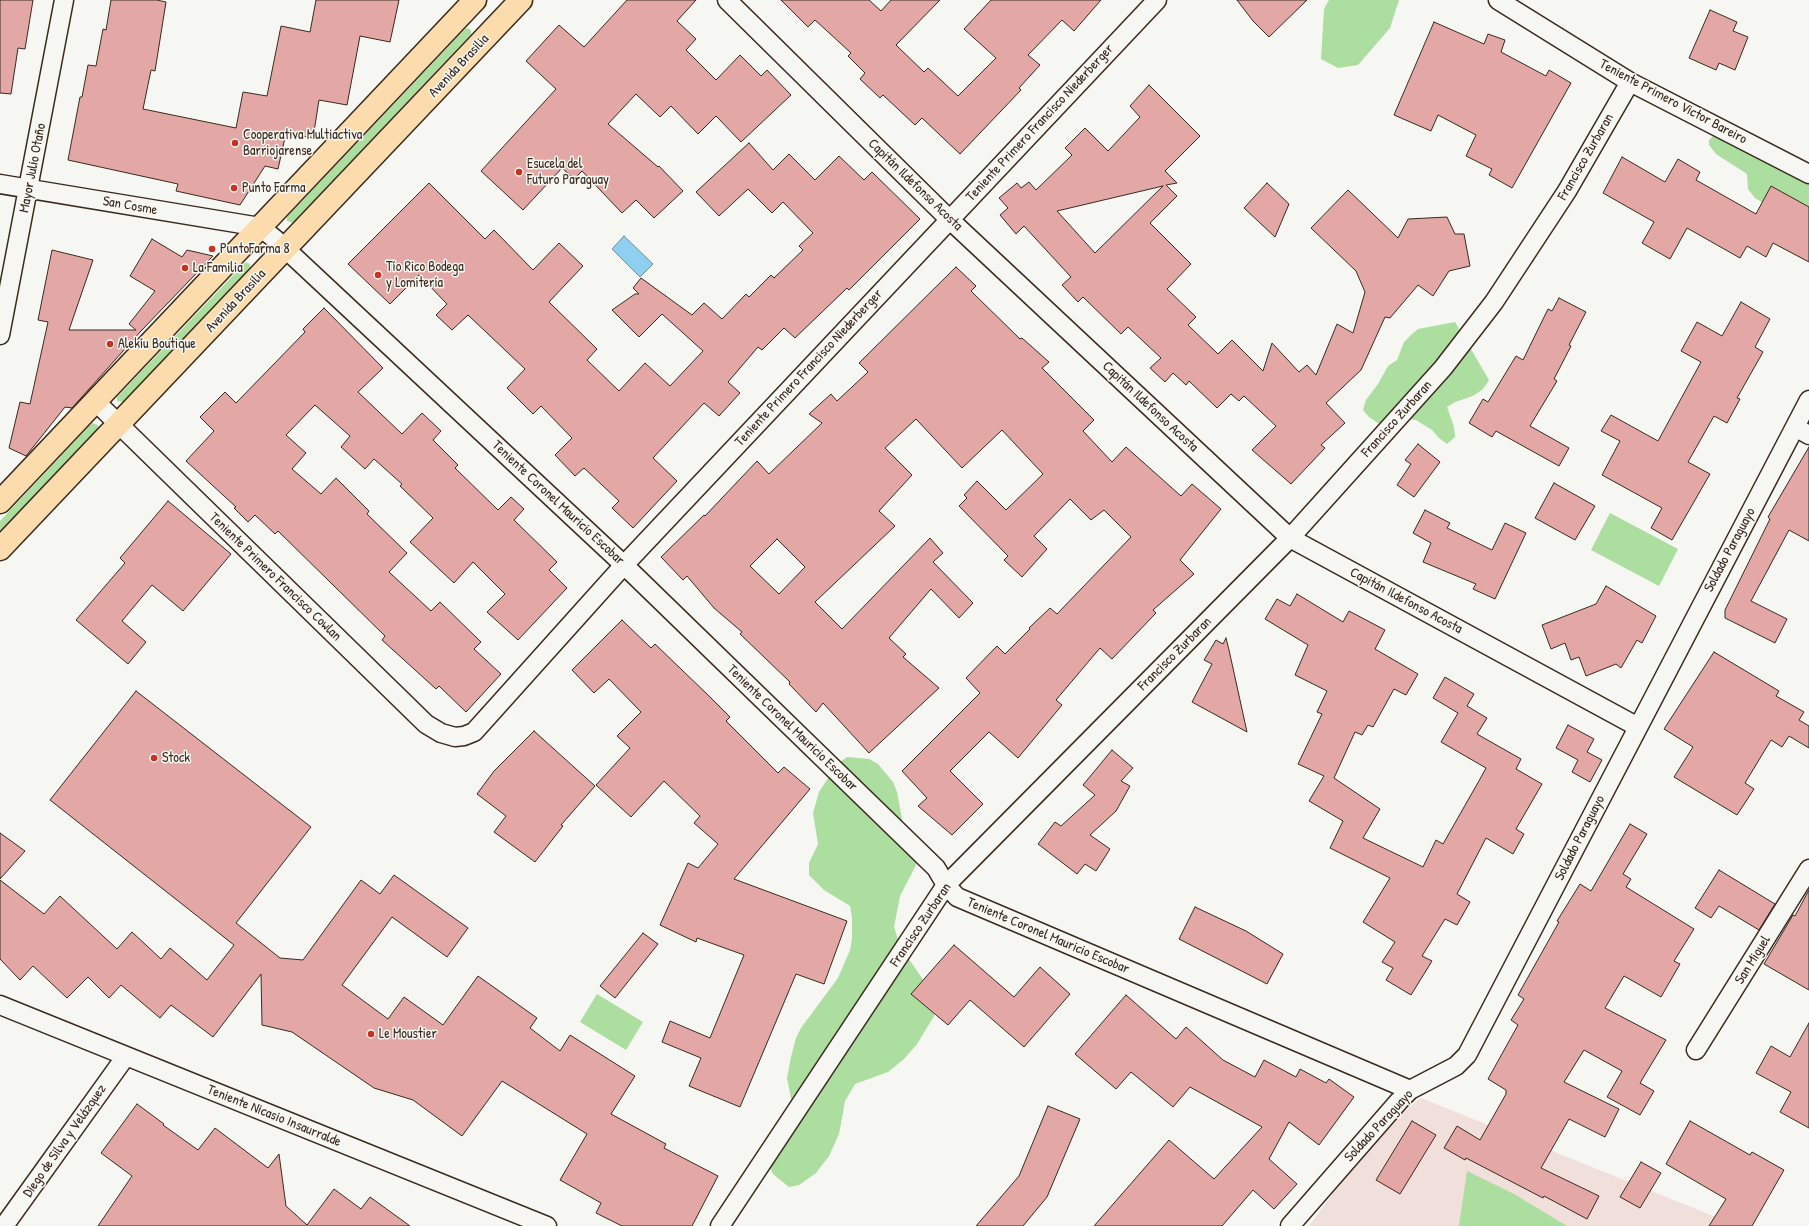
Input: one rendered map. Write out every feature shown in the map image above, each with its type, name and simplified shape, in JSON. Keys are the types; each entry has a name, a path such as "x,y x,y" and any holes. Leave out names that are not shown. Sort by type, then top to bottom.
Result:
{"main road":[{"path":"0,502 475,0"},
{"path":"483,0 501,20"},
{"name":"Avenida Brasilia","path":"0,549 120,425 521,0"}],"street":[{"name":"Mayor Julio Otaño","path":"0,335 64,0"},
{"name":"Capitán Ildefonso Acosta","path":"728,0 949,219 1290,538 1638,727"},
{"name":"Teniente Primero Francisco Niederberger","path":"464,736 474,732 624,565 1157,0"},
{"name":"Teniente Primero Victor Bareiro","path":"1498,0 1630,82 1809,174"},
{"name":"Francisco Zurbaran","path":"720,1226 946,885 1290,538 1443,368 1470,335 1567,191 1630,82"},
{"name":"San Cosme","path":"0,184 260,228"},
{"name":"Teniente Coronel Mauricio Escobar","path":"260,228 285,249 624,565 936,868 946,885 962,900 1410,1090"},
{"name":"Soldado Paraguayo","path":"1290,1226 1388,1112 1410,1090 1456,1066 1467,1055 1638,727 1802,431 1809,400"},
{"name":"Teniente Primero Francisco Cowlan","path":"95,401 426,724 441,733 455,737 464,736"},
{"name":"San Miguel","path":"1696,1050 1809,869"},
{"name":"Teniente Nicasio Insaurralde","path":"0,1005 547,1226"},
{"name":"Diego de Silva y Velázquez","path":"4,1226 126,1056"}],"shaded area":[{"path":"1421,1098 1738,1226 1309,1226 1373,1139 1388,1124"}],"green space":[{"path":"1329,0 1399,0 1390,28 1358,65 1338,68 1321,59 1324,9"},
{"path":"467,28 471,30 471,34 293,223 287,221 287,217"},
{"path":"1716,133 1809,180 1809,213 1773,209 1755,198 1748,189 1747,174 1716,154 1709,145 1709,140"},
{"path":"246,262 250,264 250,268 123,402 117,401 117,397"},
{"path":"1455,322 1489,380 1483,389 1473,396 1455,402 1447,407 1454,427 1455,437 1447,444 1432,430 1416,420 1407,419 1388,425 1378,423 1369,417 1363,410 1366,400 1378,384 1388,366 1397,360 1404,342 1418,329"},
{"path":"92,423 98,425 98,429 0,532 0,521"},
{"path":"1610,513 1678,549 1659,586 1591,550"},
{"path":"847,757 869,759 878,764 893,782 897,792 905,835 918,861 900,896 894,927 900,946 932,993 934,1016 917,1044 904,1059 888,1072 855,1084 845,1101 839,1134 829,1156 816,1173 799,1185 789,1187 773,1174 768,1164 791,1118 791,1098 787,1078 791,1057 796,1038 801,1028 838,978 850,950 852,939 852,917 850,906 824,890 809,875 809,863 818,844 813,813 819,792 839,763"},
{"path":"597,994 643,1022 626,1050 580,1022"},
{"path":"1467,1171 1514,1194 1567,1226 1459,1226"}],"water":[{"path":"624,236 653,264 640,277 612,249"}],"building":[{"path":"0,0 33,0 25,49 18,48 11,94 0,93"},
{"path":"111,0 157,0 166,2 155,71 151,70 143,109 236,128 243,92 267,96 281,26 310,32 316,0 399,0 390,42 360,36 347,105 319,100 313,138 286,133 278,169 265,166 240,205 176,191 178,184 68,160 80,97 82,97 88,65 96,66 103,29 106,30"},
{"path":"627,0 696,0 677,21 696,39 686,50 716,80 740,55 761,76 767,70 791,95 741,142 716,116 698,134 671,106 660,117 636,94 608,124 658,167 659,166 683,191 654,218 636,200 622,213 582,171 574,179 562,168 523,210 481,171 556,89 526,61 559,25 584,47"},
{"path":"781,0 869,0 881,11 891,0 940,0 896,45 924,72 928,68 958,96 996,58 964,29 991,0 1101,0 1074,31 1062,20 1028,55 1040,65 1019,88 1021,90 960,154 922,118 915,125 883,95 880,98 860,79 865,73 848,56 851,53 815,20 808,27"},
{"path":"1237,0 1307,0 1269,37 1253,21"},
{"path":"1710,10 1737,22 1733,31 1748,37 1735,70 1719,63 1716,70 1689,58"},
{"path":"1434,22 1484,44 1488,34 1505,40 1501,52 1546,76 1549,70 1571,83 1512,188 1489,175 1492,169 1466,156 1476,135 1438,115 1431,131 1394,115"},
{"path":"1149,85 1200,136 1165,171 1177,183 1166,185 1177,196 1150,223 1191,264 1167,289 1196,317 1188,325 1218,354 1232,340 1263,371 1272,343 1299,372 1307,365 1316,375 1337,324 1353,333 1365,292 1356,271 1311,228 1348,190 1398,238 1408,219 1447,217 1455,234 1464,234 1470,266 1449,271 1433,296 1418,285 1390,318 1385,317 1361,370 1326,403 1345,423 1321,445 1325,448 1291,484 1252,450 1276,426 1244,396 1239,401 1231,394 1217,408 1189,381 1186,385 1173,373 1165,382 1150,368 1161,358 1128,327 1121,334 1083,297 1078,302 1062,285 1071,277 1024,226 1016,234 1000,215 1008,208 999,198 1017,183 1021,188 1029,182 1036,190 1072,155 1065,148 1085,128 1108,151 1140,117 1130,106","holes":["1163,186 1095,253 1057,211"]},
{"path":"749,143 773,170 789,154 815,180 839,156 864,180 872,172 920,219 849,290 847,288 795,338 784,328 762,350 758,347 728,382 740,393 719,416 704,403 653,458 677,481 633,528 612,508 619,501 584,468 575,476 555,455 572,438 541,406 533,414 507,388 525,369 468,315 452,330 436,315 447,304 419,275 390,304 348,264 429,183 485,239 494,230 533,270 559,243 583,266 549,302 597,349 587,360 619,391 645,363 670,386 703,351 662,314 639,337 612,310 635,294 639,294 633,288 641,278 692,315 704,303 722,319 746,294 749,297 771,275 774,278 803,250 799,246 813,233 783,202 772,213 748,189 719,216 696,192"},
{"path":"1622,157 1665,182 1678,159 1700,172 1696,180 1756,214 1771,186 1809,207 1809,262 1773,243 1766,257 1747,246 1740,258 1687,228 1670,259 1642,243 1654,222 1603,193"},
{"path":"1267,183 1289,204 1275,237 1244,208"},
{"path":"152,239 182,257 187,250 213,256 141,331 72,408 65,407 26,456 9,448 20,402 30,404 48,322 38,320 52,250 93,260 69,330 136,330 129,324 155,291 130,276"},
{"path":"956,267 976,286 971,291 1020,339 1022,338 1049,362 1042,368 1094,420 1083,431 1112,462 1126,447 1181,496 1192,484 1221,509 1180,560 1194,574 1153,610 1156,613 1112,659 1100,648 1056,700 1062,705 1018,758 989,732 950,771 983,804 952,835 918,806 927,798 902,771 980,693 966,678 997,646 1005,654 1050,608 1057,614 1131,537 1104,510 1091,520 1070,499 1034,536 1047,549 1022,577 1004,560 1008,556 959,506 967,498 964,495 977,481 1006,510 1043,474 1002,430 962,468 916,419 885,448 912,475 879,511 895,526 815,602 842,629 930,538 943,553 933,562 973,603 959,618 931,589 889,638 906,654 903,657 939,688 869,753 823,703 816,712 789,684 790,682 740,634 742,632 714,608 687,576 683,580 661,557 704,515 705,516 757,461 769,474 822,423 809,414 831,394 837,401 868,372 859,363","holes":["777,539 805,567 779,594 750,566"]},
{"path":"1559,298 1586,312 1554,379 1557,381 1530,426 1569,448 1559,466 1496,431 1492,437 1469,423 1483,399 1488,402 1516,356 1523,360 1548,309 1552,311"},
{"path":"1741,302 1770,319 1755,347 1763,352 1737,398 1740,399 1727,423 1714,416 1688,462 1710,474 1672,540 1651,528 1662,508 1602,475 1620,441 1601,431 1611,415 1658,441 1701,362 1681,351 1697,322 1722,336"},
{"path":"324,308 383,368 358,392 402,434 422,413 441,431 433,440 458,465 455,468 498,510 511,497 524,509 514,520 557,562 549,570 567,588 518,640 487,612 505,594 473,562 454,583 410,542 433,518 400,486 402,484 374,459 365,469 341,447 350,436 315,405 286,435 306,453 292,469 321,494 336,478 369,511 367,514 407,553 389,572 431,611 440,602 481,642 474,649 501,674 466,712 439,686 436,689 382,640 385,636 278,531 275,534 255,515 248,522 234,508 236,507 186,461 214,431 200,417 225,392 236,403 305,332 303,329"},
{"path":"1418,444 1440,462 1414,497 1397,485 1411,464 1405,460"},
{"path":"1809,447 1809,541 1789,530 1751,601 1787,619 1775,643 1725,618 1725,610 1770,519 1768,517"},
{"path":"1554,483 1595,506 1575,540 1535,518"},
{"path":"168,501 231,554 183,611 152,585 122,621 146,642 128,664 76,620 125,563 120,558"},
{"path":"1425,510 1450,523 1447,528 1492,550 1505,523 1526,533 1495,599 1473,589 1476,584 1423,562 1431,543 1413,533"},
{"path":"1606,586 1656,616 1642,643 1637,640 1621,668 1616,664 1586,676 1579,657 1571,660 1565,643 1551,649 1542,625 1596,604"},
{"path":"1297,594 1343,622 1349,611 1385,630 1375,649 1418,674 1406,695 1394,689 1373,727 1368,725 1362,735 1355,732 1334,778 1380,809 1363,838 1423,867 1436,840 1443,844 1486,768 1441,742 1458,713 1433,698 1445,677 1474,694 1467,706 1487,718 1477,734 1521,759 1516,769 1542,784 1516,829 1524,834 1513,854 1486,838 1457,894 1470,902 1457,925 1445,919 1422,956 1432,961 1411,995 1386,980 1393,968 1382,962 1395,942 1363,922 1390,878 1330,848 1343,821 1309,801 1324,776 1298,764 1322,714 1317,712 1327,691 1295,675 1308,645 1265,619 1277,599 1290,606"},
{"path":"622,620 651,648 655,644 708,695 730,717 726,721 778,773 784,767 810,789 734,879 847,921 824,984 796,974 740,1107 689,1086 701,1058 662,1042 670,1021 710,1038 744,955 697,938 696,942 660,925 688,863 698,868 718,844 694,823 700,816 664,781 631,817 596,785 630,748 617,736 641,712 609,679 594,693 572,670"},
{"path":"1226,638 1247,732 1192,702 1212,664 1204,660 1216,640 1223,644"},
{"path":"1714,652 1779,691 1776,696 1804,712 1799,720 1809,726 1809,748 1789,736 1782,747 1771,740 1745,783 1754,789 1737,815 1674,777 1693,747 1664,729"},
{"path":"136,691 311,827 236,923 280,958 303,960 361,880 380,894 394,875 468,928 447,957 392,917 342,985 388,1019 404,997 443,1025 478,976 537,1018 530,1028 560,1051 570,1035 635,1076 611,1114 666,1144 664,1148 718,1176 692,1226 622,1226 596,1213 601,1203 560,1180 587,1134 502,1081 462,1136 413,1100 374,1088 292,1032 262,1025 261,974 213,1037 171,1005 160,1018 121,985 109,998 88,977 67,998 33,966 20,980 0,959 0,880 44,914 60,896 117,949 132,932 161,959 170,948 207,980 234,945 50,800"},
{"path":"1568,725 1594,739 1587,752 1602,760 1590,782 1572,772 1578,760 1556,748"},
{"path":"534,731 595,786 561,825 563,826 535,862 494,832 506,816 477,794 494,771"},
{"path":"1112,750 1133,768 1121,781 1130,786 1116,811 1090,835 1110,849 1096,871 1085,864 1077,874 1038,844 1055,822 1061,826 1095,795 1083,785"},
{"path":"1630,824 1647,834 1623,874 1631,879 1626,887 1694,929 1674,961 1680,964 1661,997 1624,976 1605,1008 1666,1040 1640,1083 1654,1091 1640,1115 1607,1097 1622,1071 1584,1050 1564,1082 1619,1109 1605,1137 1569,1119 1541,1168 1599,1196 1587,1219 1544,1196 1543,1198 1466,1158 1465,1160 1444,1148 1457,1126 1480,1140 1506,1094 1506,1090 1488,1079 1518,1025 1511,1020 1524,999 1518,995 1559,922 1557,921 1580,884 1591,891"},
{"path":"0,833 25,851 0,879"},
{"path":"1719,870 1775,904 1759,930 1719,906 1711,918 1695,908"},
{"path":"1809,890 1809,990 1764,964 1793,915 1795,916"},
{"path":"1195,907 1246,931 1283,954 1267,984 1179,939"},
{"path":"643,933 658,944 615,998 600,986"},
{"path":"954,945 1014,997 1040,967 1070,994 1024,1047 970,1000 948,1025 911,994"},
{"path":"1126,995 1176,1039 1186,1027 1223,1060 1255,1077 1264,1060 1296,1077 1300,1069 1326,1083 1329,1079 1354,1097 1319,1145 1289,1122 1269,1159 1297,1184 1274,1209 1253,1190 1222,1226 1094,1226 1169,1140 1214,1179 1262,1127 1190,1087 1173,1107 1131,1072 1116,1089 1075,1054"},
{"path":"1809,1023 1809,1128 1780,1112 1791,1092 1756,1073 1771,1046 1790,1057"},
{"path":"137,1104 198,1150 215,1128 268,1168 279,1154 286,1206 307,1225 334,1189 361,1209 370,1197 410,1226 98,1226 132,1176 101,1153"},
{"path":"1048,1106 1080,1119 1047,1197 1023,1226 976,1226 1019,1176"},
{"path":"1412,1121 1436,1135 1400,1194 1376,1180"},
{"path":"1690,1121 1750,1155 1752,1152 1784,1170 1752,1226 1709,1226 1726,1199 1666,1164"},
{"path":"1641,1162 1661,1173 1640,1208 1620,1197"}],"place":[{"name":"Cooperativa Multiactiva Barriojarense","path":"235,143"},
{"name":"Esucela del Futuro Paraguay","path":"519,172"},
{"name":"Punto Farma","path":"234,188"},
{"name":"PuntoFarma 8","path":"212,249"},
{"name":"La Familia","path":"185,268"},
{"name":"Tío Rico Bodega y Lomitería","path":"378,275"},
{"name":"Alekíu Boutique","path":"110,344"},
{"name":"Stock","path":"154,758"},
{"name":"Le Moustier","path":"371,1034"}]}
